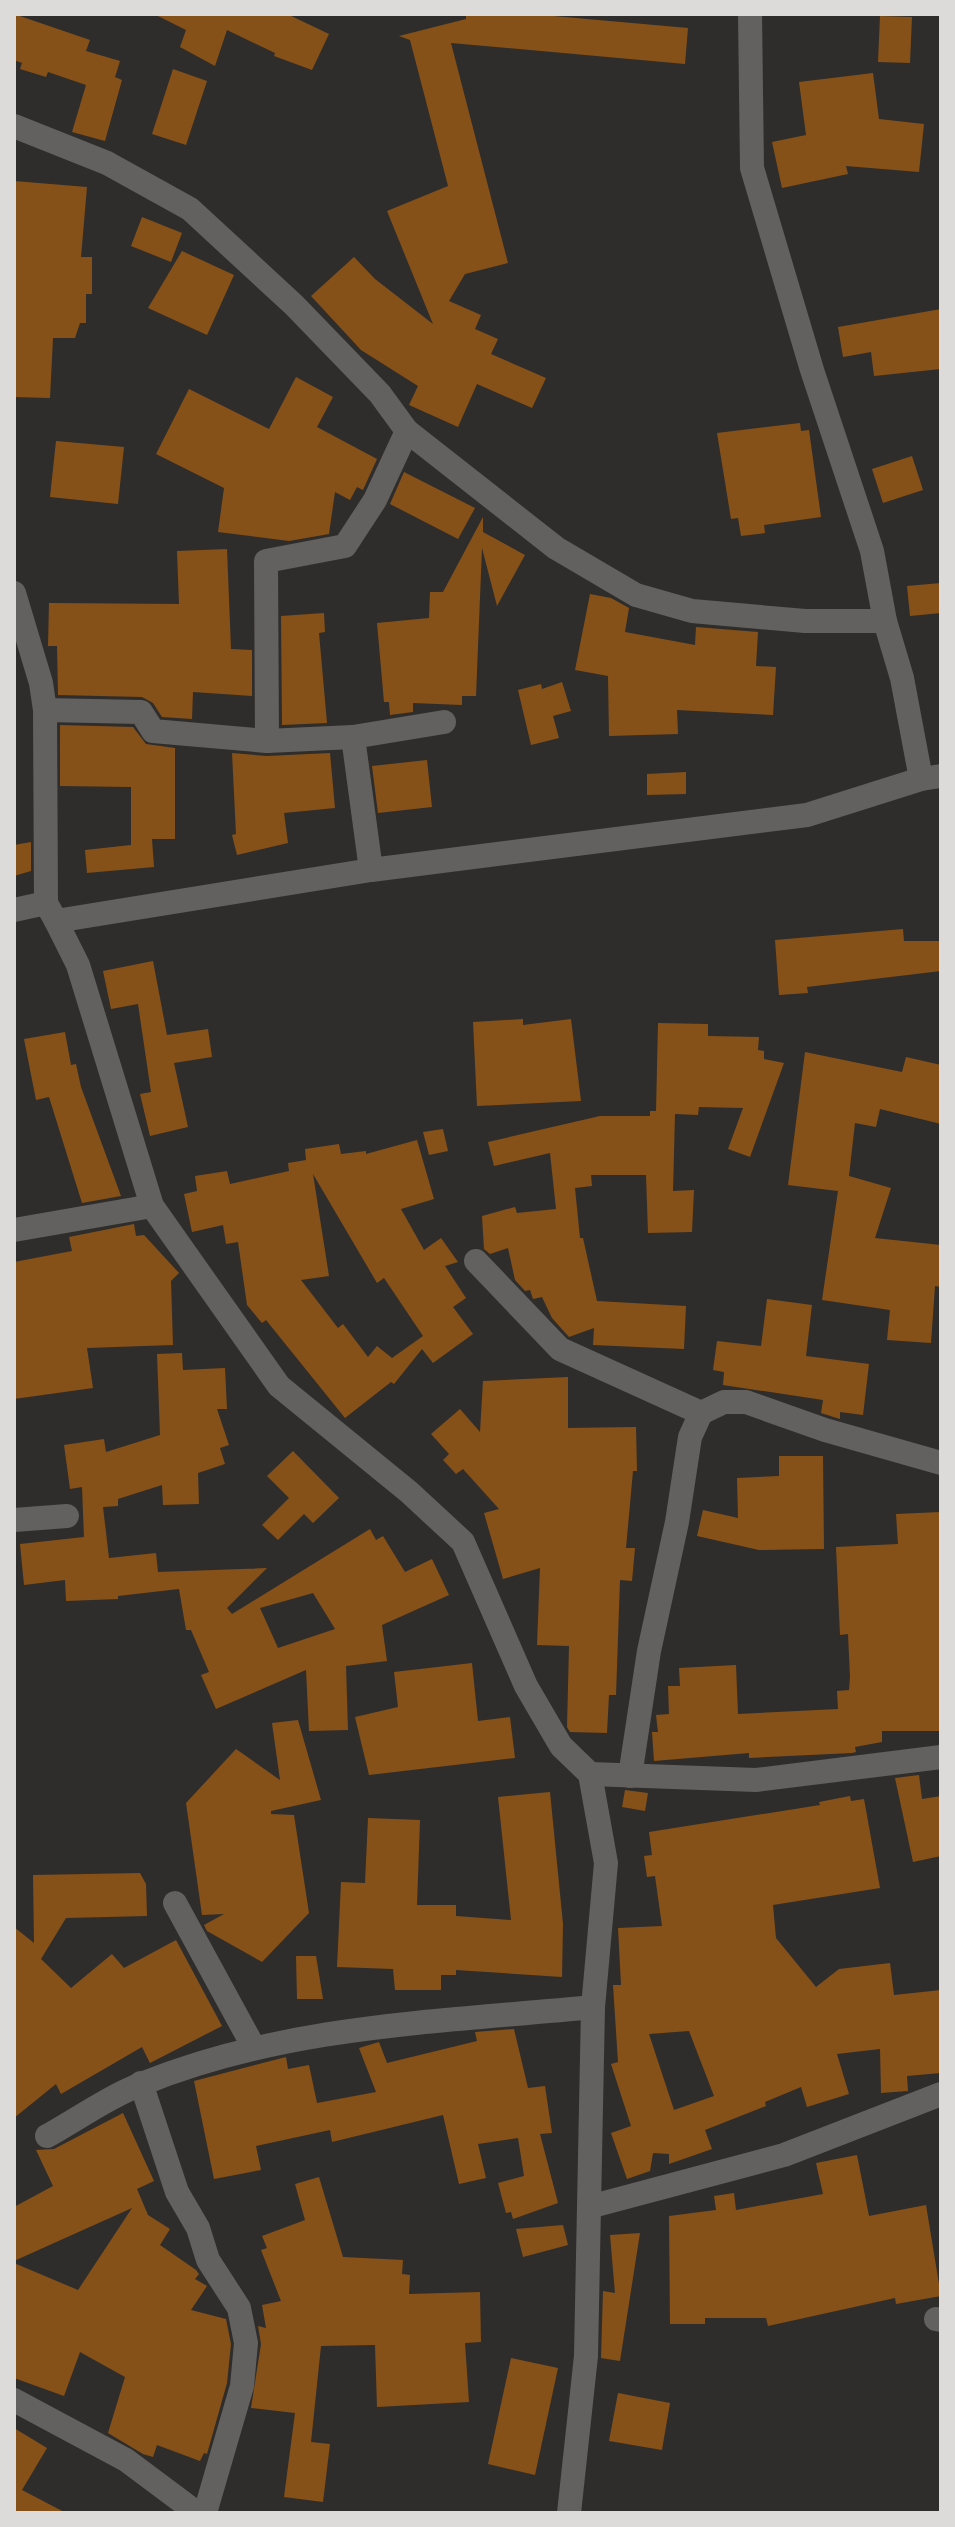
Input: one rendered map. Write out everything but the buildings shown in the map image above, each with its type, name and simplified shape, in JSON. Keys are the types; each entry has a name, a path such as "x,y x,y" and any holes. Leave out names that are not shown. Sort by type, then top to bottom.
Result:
{"street":[{"path":"14,910 51,912 807,815 931,777 885,621 872,551 812,370 752,168 750,14"},
{"path":"14,126 107,163 190,209 294,305 380,394 407,431 556,548 636,595 692,611 805,621 885,621"},
{"path":"267,741 266,561 345,546 375,500 407,431"},
{"path":"14,595 41,683 45,710 51,912 78,965 152,1206 279,1386 409,1492 463,1542 526,1686 561,1746 590,1774 606,1863 593,2007 586,2356 569,2513"},
{"path":"45,710 141,712 153,731 267,741 353,737 444,722"},
{"path":"353,737 371,870"},
{"path":"14,1230 152,1206"},
{"path":"476,1261 560,1349 598,1363 644,1389 701,1413"},
{"path":"630,1776 649,1651 677,1522 690,1437 701,1413 724,1402 746,1402 825,1430 941,1463"},
{"path":"14,1520 67,1516"},
{"path":"590,1774 756,1780 941,1757"},
{"path":"175,1903 253,2046"},
{"path":"47,2136 141,2083 253,2046 359,2028 593,2007"},
{"path":"141,2083 177,2192 198,2228 208,2260 239,2308 246,2343 242,2386 205,2513"},
{"path":"589,2207 784,2155 941,2094"},
{"path":"14,2400 126,2460 197,2513"}]}
